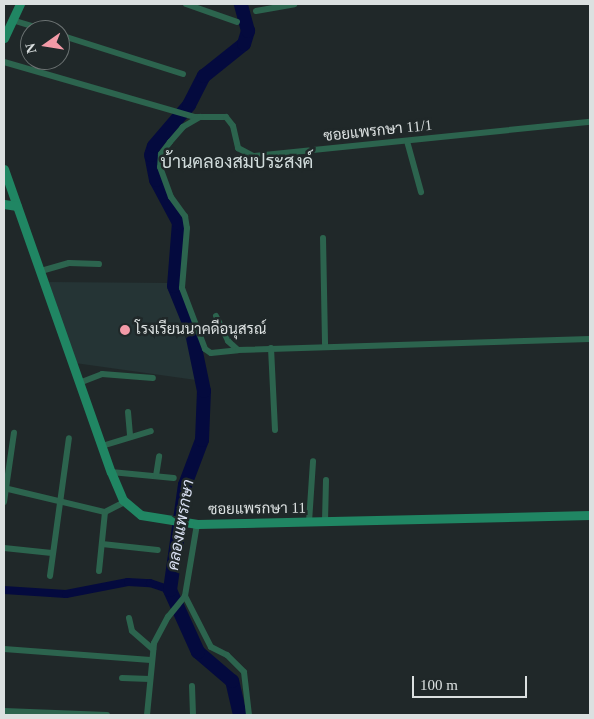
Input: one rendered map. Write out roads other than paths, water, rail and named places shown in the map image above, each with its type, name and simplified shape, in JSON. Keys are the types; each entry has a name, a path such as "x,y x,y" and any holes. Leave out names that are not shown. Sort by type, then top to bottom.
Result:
{"street":[{"path":"5,32 20,4"},
{"path":"186,4 237,22"},
{"path":"256,11 273,5 294,4"},
{"path":"12,20 20,22"},
{"path":"70,38 183,74"},
{"path":"4,62 197,117"},
{"path":"197,117 183,127 161,154 160,167 171,196 185,216 188,228 182,288 205,349 211,353 271,348 590,340"},
{"name":"ซอยแพรกษา 11/1","path":"197,117 226,117 234,126 238,148 247,155 407,142 590,122"},
{"path":"407,142 420,192"},
{"name":"ซอยแพรกษา 11","path":"4,169 111,472 125,502 140,516 194,524 590,515"},
{"path":"4,204 17,206"},
{"path":"323,238 325,347"},
{"path":"41,271 68,263 99,264"},
{"path":"216,316 228,342 238,350"},
{"path":"271,348 275,430"},
{"path":"79,383 102,374 153,378"},
{"path":"128,412 130,437"},
{"path":"102,446 150,431"},
{"path":"4,502 14,433"},
{"path":"50,576 68,438"},
{"path":"156,476 159,456"},
{"path":"310,522 313,461"},
{"path":"111,472 174,478"},
{"path":"325,521 326,480"},
{"path":"5,488 105,512 125,502"},
{"path":"99,571 105,512"},
{"path":"194,524 185,596 210,647 227,655 244,672 249,715"},
{"path":"102,544 158,550"},
{"path":"4,548 52,553"},
{"path":"147,715 153,649 168,617 185,596"},
{"path":"129,618 132,631 153,649"},
{"path":"4,648 151,660"},
{"path":"122,678 150,679"},
{"path":"192,686 192,715"},
{"path":"4,711 107,715"}],"waterway":[{"name":"คลองแพรกษา","path":"240,715 232,681 198,652 170,590 185,485 202,440 204,391 191,328 174,286 179,223 156,180 151,155 154,146 189,105 204,76 244,44 248,31 241,4"},
{"path":"4,590 66,594 128,582 150,583 170,590"}],"place":[{"name":"โรงเรียนนาคดีอนุสรณ์","path":"125,330"}],"district":[{"name":"บ้านคลองสมประสงค์","path":"237,162"}]}
